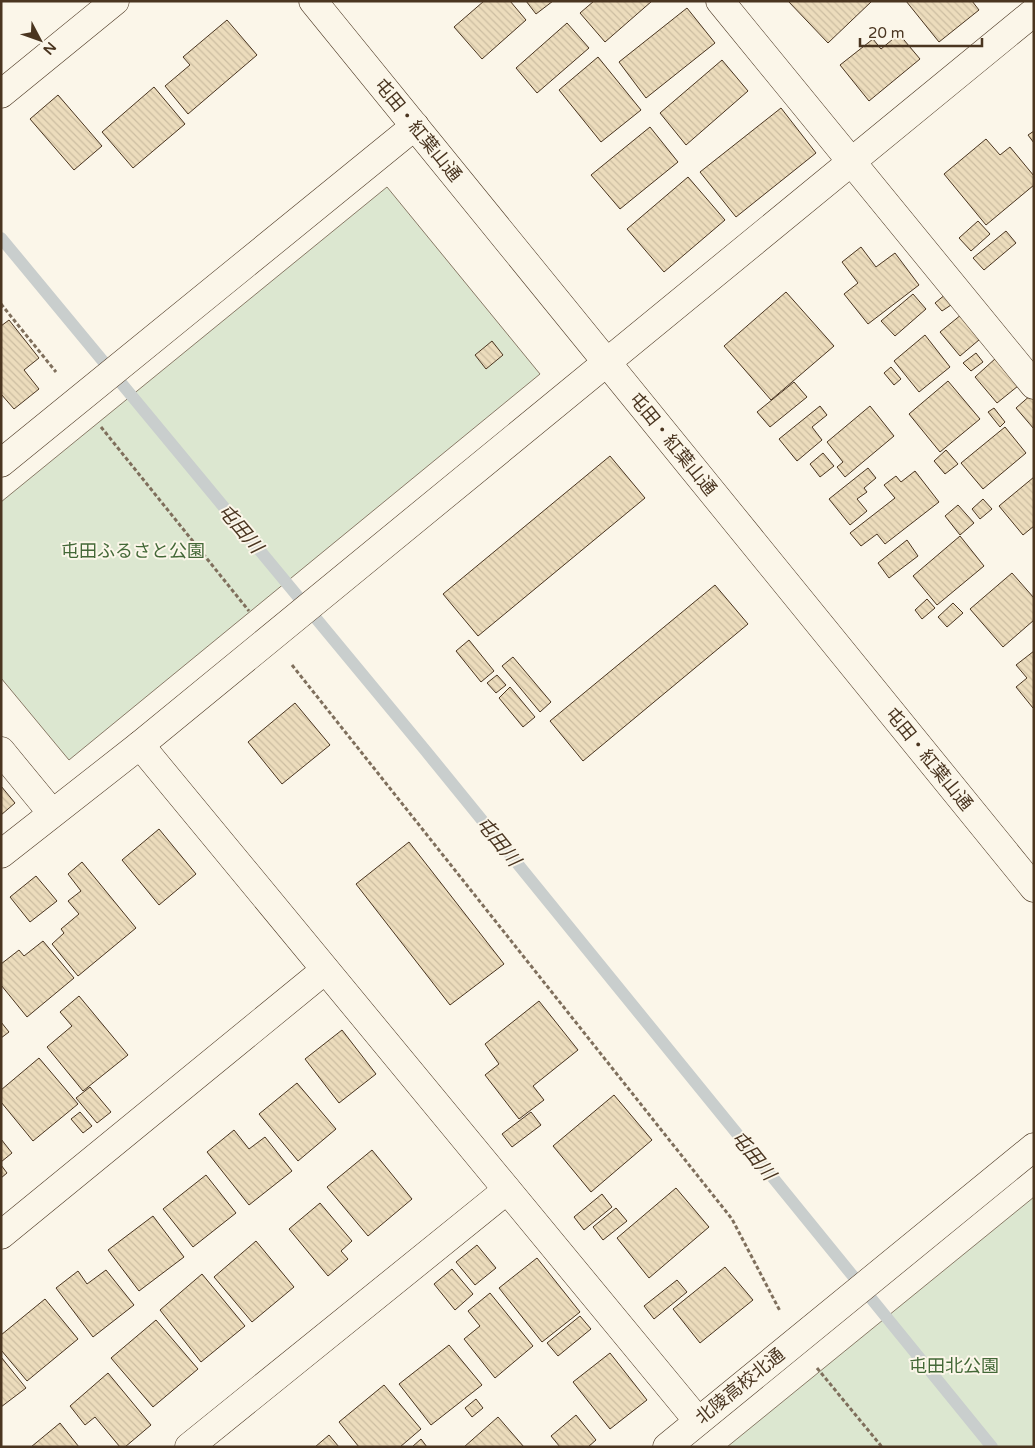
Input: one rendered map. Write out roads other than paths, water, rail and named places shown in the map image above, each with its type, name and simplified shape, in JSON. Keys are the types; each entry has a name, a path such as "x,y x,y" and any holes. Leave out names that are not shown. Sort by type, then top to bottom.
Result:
{"street":[{"path":"1,94 115,1"},
{"name":"屯田・紅葉山通","path":"312,1 1034,888"},
{"path":"720,1 1034,385"},
{"path":"1,854 140,745 1034,12"},
{"path":"1,463 414,126"},
{"path":"140,745 698,1421"},
{"path":"1,751 52,813"},
{"path":"1,1235 325,970"},
{"name":"北陵高校北通","path":"667,1447 1034,1147"},
{"path":"189,1447 507,1190"}],"waterway":[{"name":"屯田川","path":"1,238 425,750 992,1447"}],"park label":[{"name":"屯田ふるさと公園","path":"133,551"},
{"name":"屯田北公園","path":"954,1366"}]}
